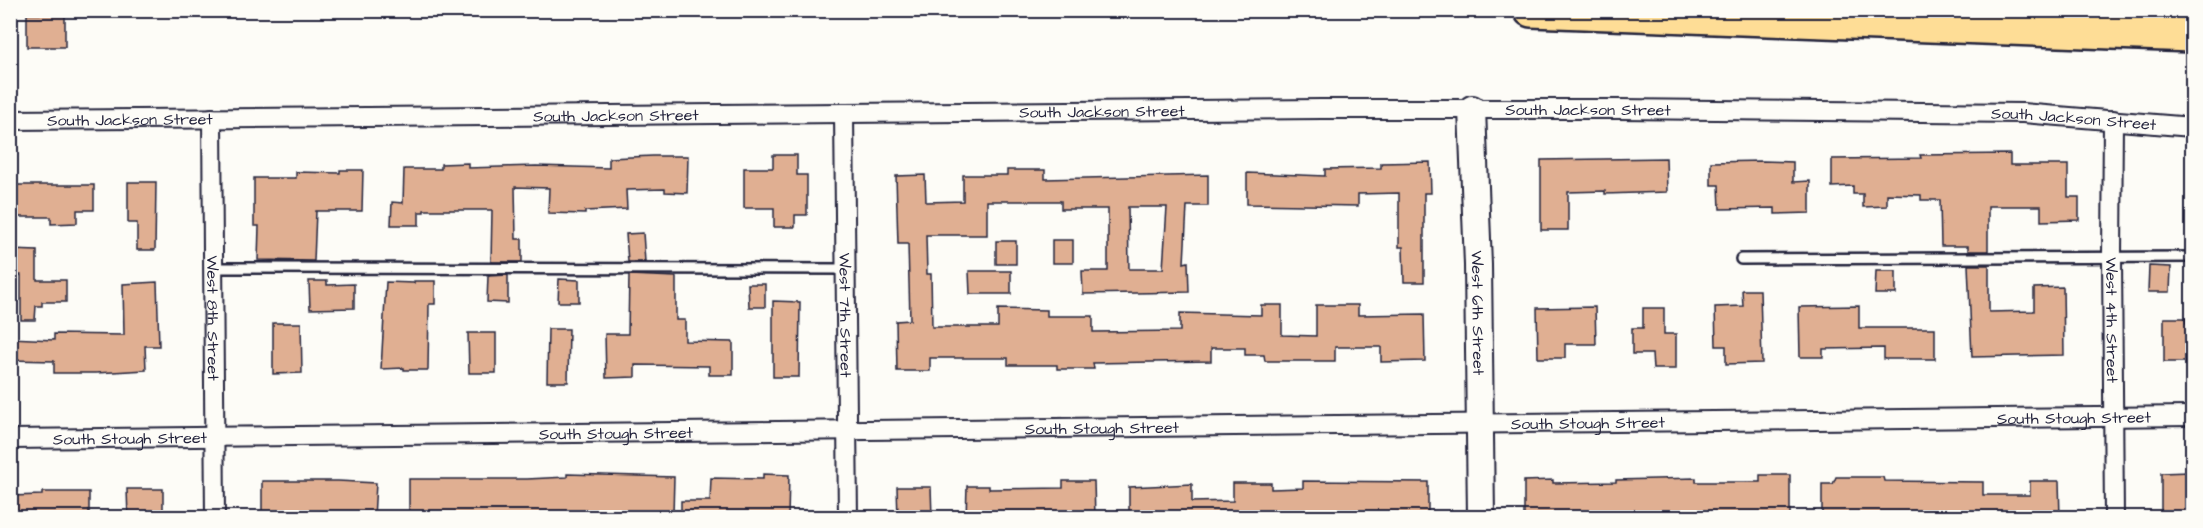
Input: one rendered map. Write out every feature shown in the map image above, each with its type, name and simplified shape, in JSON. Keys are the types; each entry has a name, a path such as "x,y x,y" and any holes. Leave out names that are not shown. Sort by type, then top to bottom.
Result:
{"highway":[{"path":"1531,10 2193,36"}],"street":[{"name":"South Jackson Street","path":"10,120 1473,109 2023,113 2193,127"},
{"name":"West 6th Street","path":"1473,109 1479,266 1481,518"},
{"name":"West 7th Street","path":"844,113 848,518"},
{"name":"West 8th Street","path":"212,118 215,518"},
{"name":"West 4th Street","path":"2113,120 2114,518"},
{"name":"South Stough Street","path":"10,439 2193,416"}],"lane":[{"path":"1741,259 2193,257"},
{"path":"213,268 846,268"}],"building":[{"path":"40,10 65,10 65,47 27,47 27,14 40,14"},
{"path":"2010,154 2010,165 2068,165 2068,197 2079,197 2079,220 2041,221 2041,206 1988,206 1988,251 1968,251 1968,246 1941,246 1940,200 1921,200 1921,195 1887,194 1887,206 1863,207 1863,194 1853,194 1853,186 1832,187 1832,159"},
{"path":"773,155 797,155 797,175 807,175 807,215 795,215 795,227 774,227 774,208 744,208 744,168 773,168"},
{"path":"688,156 687,193 665,192 665,189 626,190 627,209 585,211 585,214 548,213 549,188 515,187 516,239 522,239 522,262 491,262 492,210 424,210 424,212 419,212 419,225 391,225 392,202 403,203 404,169 441,169 441,164 468,163 468,168 536,166 609,168 609,158"},
{"path":"1666,158 1667,192 1605,194 1605,191 1568,192 1568,230 1541,230 1541,160"},
{"path":"1430,162 1431,193 1424,193 1424,282 1404,282 1403,247 1399,247 1399,193 1358,194 1358,206 1247,204 1247,173 1325,176 1325,169 1381,168 1381,163"},
{"path":"1711,162 1793,162 1793,182 1810,181 1810,213 1775,214 1775,208 1720,209 1719,185 1711,185"},
{"path":"340,170 363,170 362,211 316,211 314,261 258,260 259,226 254,226 254,178 296,178 296,172 340,173"},
{"path":"1007,170 1045,170 1045,179 1208,175 1208,206 1187,206 1184,263 1188,262 1189,292 1083,294 1082,271 1108,271 1108,209 1061,209 1061,201 987,201 987,235 926,235 927,274 931,274 932,327 998,327 998,309 1047,310 1047,316 1093,316 1093,332 1180,331 1180,313 1261,315 1261,305 1282,305 1282,335 1316,336 1316,305 1358,305 1358,315 1424,314 1425,361 1381,362 1381,347 1335,347 1335,361 1265,361 1264,355 1245,355 1245,348 1211,348 1211,361 1093,363 1094,369 1057,369 1057,365 1008,365 1008,358 930,358 930,371 897,371 896,321 910,320 908,244 898,244 896,176 925,175 926,202 963,201 963,175 1007,175","holes":["1128,207 1167,207 1163,269 1129,269"]},
{"path":"128,182 156,182 155,250 137,250 137,223 128,223"},
{"path":"10,185 94,185 94,210 77,210 77,223 51,224 51,217 10,217"},
{"path":"643,233 645,262 628,262 626,234"},
{"path":"1052,240 1073,240 1073,263 1052,263"},
{"path":"996,241 1016,241 1016,264 996,264"},
{"path":"10,250 37,251 37,280 66,280 66,302 42,302 42,306 36,306 35,320 21,320 21,275 10,275"},
{"path":"1968,265 1989,265 1989,312 2034,311 2034,288 2063,287 2064,355 1972,357"},
{"path":"2149,266 2171,267 2170,292 2148,292"},
{"path":"969,271 1011,271 1011,294 970,294"},
{"path":"1876,271 1896,271 1896,294 1875,294"},
{"path":"508,275 508,303 487,302 488,276"},
{"path":"629,275 676,277 676,320 685,320 685,341 733,342 733,375 709,375 709,366 635,365 635,377 606,378 605,334 628,334"},
{"path":"559,279 579,280 579,302 558,302"},
{"path":"309,281 327,281 327,285 354,284 354,308 310,309"},
{"path":"414,281 435,281 435,304 429,304 428,370 381,369 386,282 414,283"},
{"path":"157,282 159,346 145,346 146,370 54,373 54,361 10,360 10,338 54,340 54,334 124,335 123,284"},
{"path":"748,284 765,284 765,307 749,307"},
{"path":"1742,290 1760,290 1762,363 1726,364 1726,346 1716,346 1715,307 1743,306"},
{"path":"773,301 800,302 799,377 773,377"},
{"path":"1859,306 1859,328 1935,328 1935,359 1884,359 1884,348 1823,349 1823,357 1800,357 1799,307"},
{"path":"1595,307 1596,344 1565,344 1565,358 1538,358 1537,308"},
{"path":"1643,308 1664,308 1664,334 1676,334 1676,369 1653,369 1652,354 1632,354 1632,328 1643,328"},
{"path":"2164,318 2186,318 2186,323 2193,323 2190,362 2164,362"},
{"path":"273,323 301,323 302,373 273,374"},
{"path":"548,329 569,329 568,382 547,382"},
{"path":"468,333 496,333 496,373 469,373"},
{"path":"2189,472 2189,518 2161,518 2161,473"},
{"path":"567,474 674,477 673,514 612,513 611,517 421,518 421,514 409,514 409,479 527,479 567,477"},
{"path":"763,474 789,475 788,518 681,518 681,501 710,501 711,478 763,479"},
{"path":"1760,475 1790,475 1790,518 1524,518 1524,481 1616,482 1616,480 1696,478 1696,482 1760,482"},
{"path":"1836,477 1883,477 1884,481 1983,482 1983,495 2030,495 2030,481 2059,481 2060,518 1822,518 1822,484 1833,484"},
{"path":"262,481 376,483 374,518 262,518"},
{"path":"1063,481 1094,481 1095,518 966,518 967,486 989,486 989,489 1063,488"},
{"path":"1303,481 1428,482 1428,518 1129,518 1129,487 1192,484 1192,502 1233,501 1233,483 1271,483 1271,489 1303,488"},
{"path":"897,487 931,487 932,518 898,518"},
{"path":"127,489 163,489 163,518 128,518"},
{"path":"42,492 89,492 89,518 10,518 10,496 42,495"}]}
